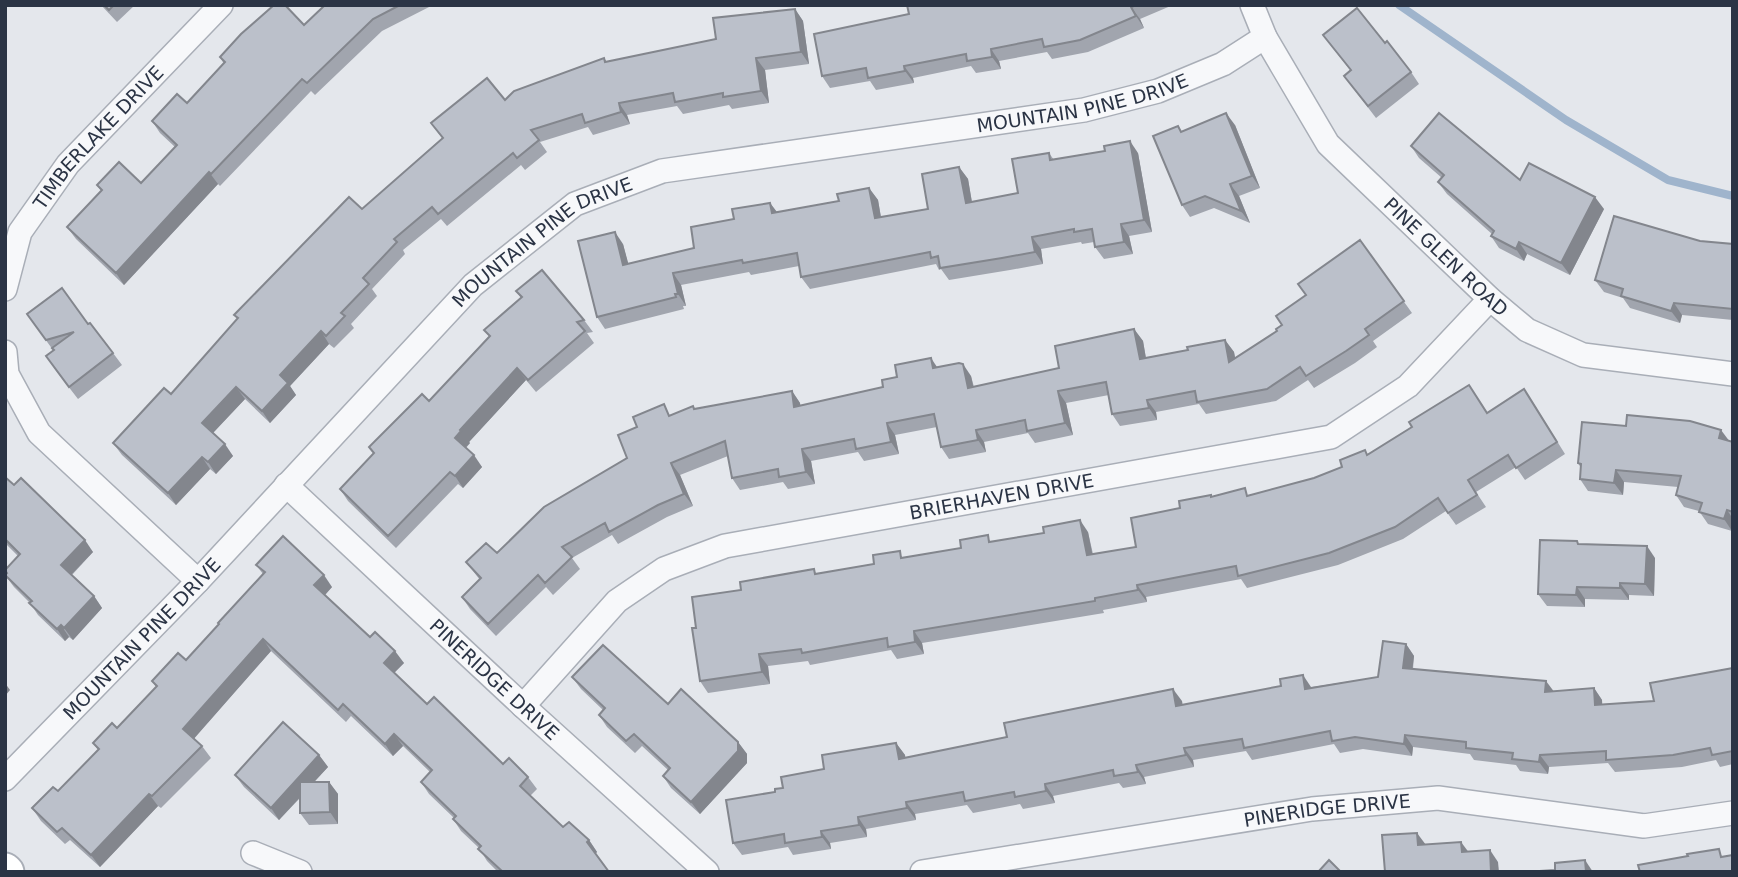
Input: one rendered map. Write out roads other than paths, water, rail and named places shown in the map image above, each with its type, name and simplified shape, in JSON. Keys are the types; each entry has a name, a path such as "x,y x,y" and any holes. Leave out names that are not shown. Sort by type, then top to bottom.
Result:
{"street":[{"name":"TIMBERLAKE DRIVE","path":"5,289 20,232 68,164 221,5"},
{"name":"PINE GLEN ROAD","path":"1252,5 1265,37 1328,144 1490,299 1527,330 1583,355 1733,374"},
{"name":"MOUNTAIN PINE DRIVE","path":"5,779 198,581 473,285 575,204 662,171 1084,110 1158,91 1223,64 1265,37"},
{"name":"BRIERHAVEN DRIVE","path":"523,706 617,600 664,569 725,546 1331,437 1408,386 1490,299"},
{"path":"5,352 7,374 39,433 198,581"},
{"name":"PINERIDGE DRIVE","path":"286,485 523,706 707,872"},
{"name":"PINERIDGE DRIVE","path":"922,872 1312,809 1438,797 1644,826 1733,813"},
{"path":"253,853 300,872"}],"waterway":[{"path":"1399,5 1566,120 1668,180 1733,196"}]}
